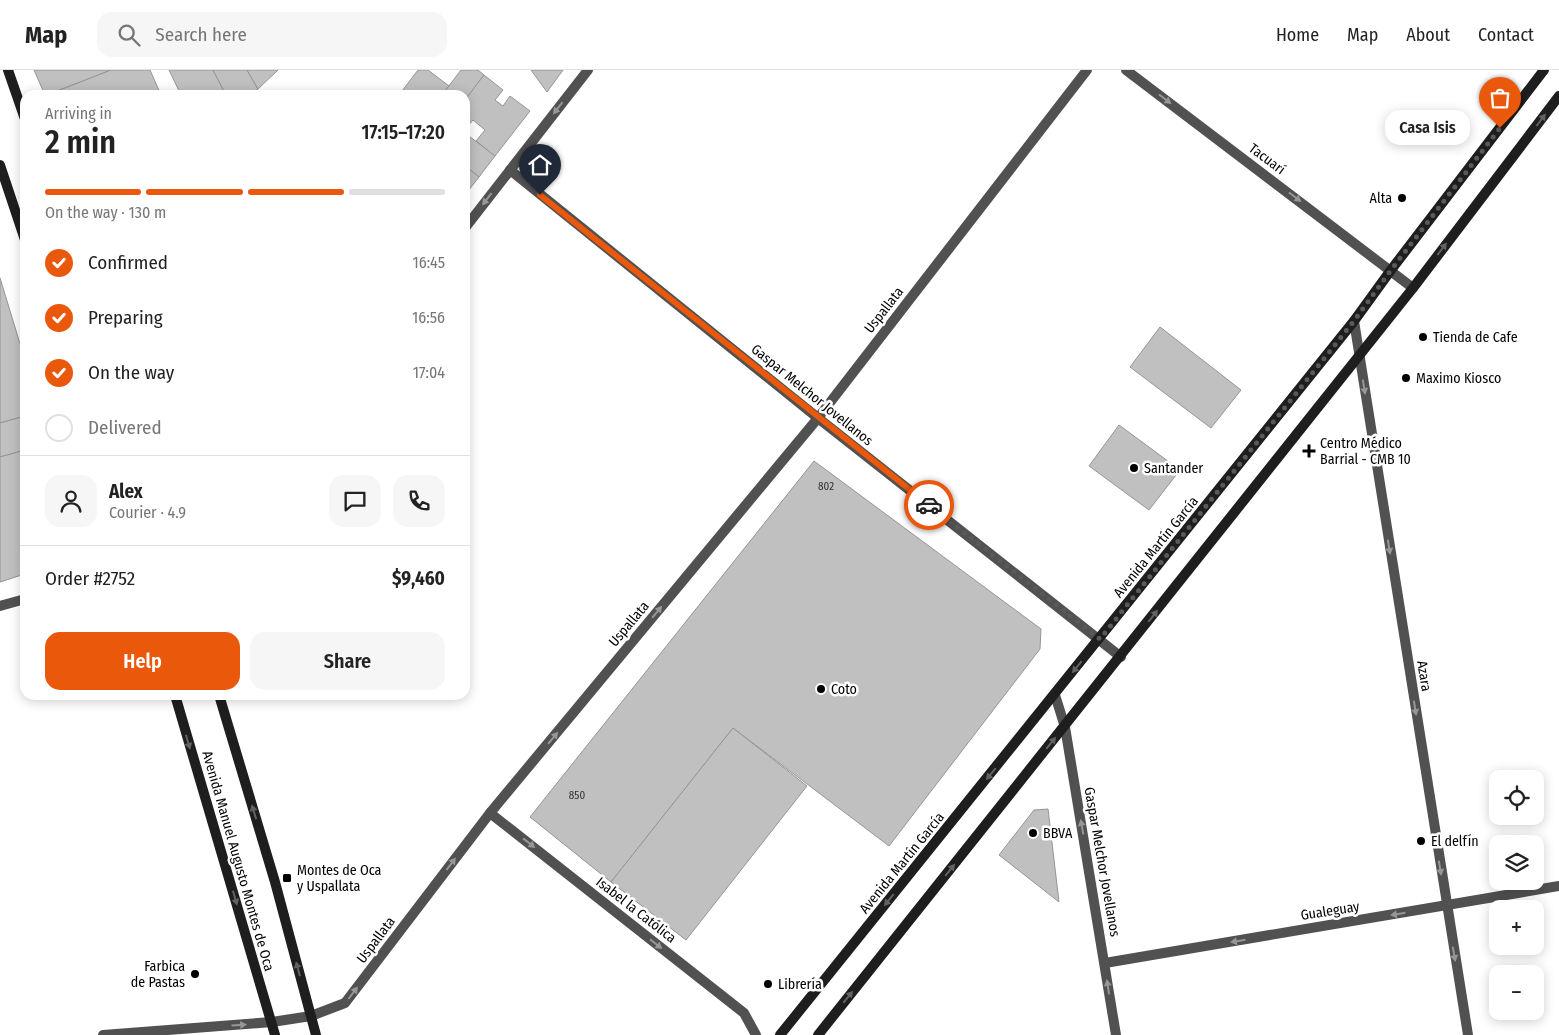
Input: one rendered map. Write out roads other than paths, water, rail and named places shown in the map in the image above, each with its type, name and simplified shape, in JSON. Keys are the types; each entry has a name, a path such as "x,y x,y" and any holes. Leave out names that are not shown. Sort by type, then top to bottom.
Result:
{"main road":[{"path":"8,70 20,105"},
{"name":"Avenida Martín García","path":"780,1035 1354,321 1544,70"},
{"path":"818,1035 1413,288 1559,96"},
{"path":"0,165 20,225"},
{"name":"Avenida Manuel Augusto Montes de Oca","path":"175,700 275,1035"},
{"name":"Avenida Manuel Augusto Montes de Oca","path":"220,700 275,882 316,1035"}],"street":[{"path":"470,222 588,70"},
{"name":"Uspallata","path":"103,1035 272,1022 311,1016 345,1003 490,813 818,418 1087,70"},
{"name":"Tacuarí","path":"1126,70 1413,288"},
{"name":"Gaspar Melchor Jovellanos","path":"510,170 818,418 1121,657"},
{"name":"Azara","path":"1354,321 1468,1035"},
{"path":"0,606 20,600"},
{"name":"Gaspar Melchor Jovellanos","path":"1055,695 1065,727 1116,1035"},
{"name":"Isabel la Católica","path":"490,813 744,1013 756,1035"},
{"name":"Gualeguay","path":"1105,963 1559,886"}],"place":[{"name":"Casa Isis","path":"1500,128"},
{"name":"Alta","path":"1402,198"},
{"name":"Tienda de Cafe","path":"1423,337"},
{"name":"Maximo Kiosco","path":"1406,378"},
{"name":"Centro Médico Barrial - CMB 10","path":"1309,451"},
{"name":"Santander","path":"1134,468"},
{"name":"Coto","path":"821,689"},
{"name":"BBVA","path":"1033,833"},
{"name":"El delfín","path":"1421,841"},
{"name":"Montes de Oca y Uspallata","path":"287,878"},
{"name":"Farbica de Pastas","path":"195,974"},
{"name":"Librería","path":"768,984"}]}
